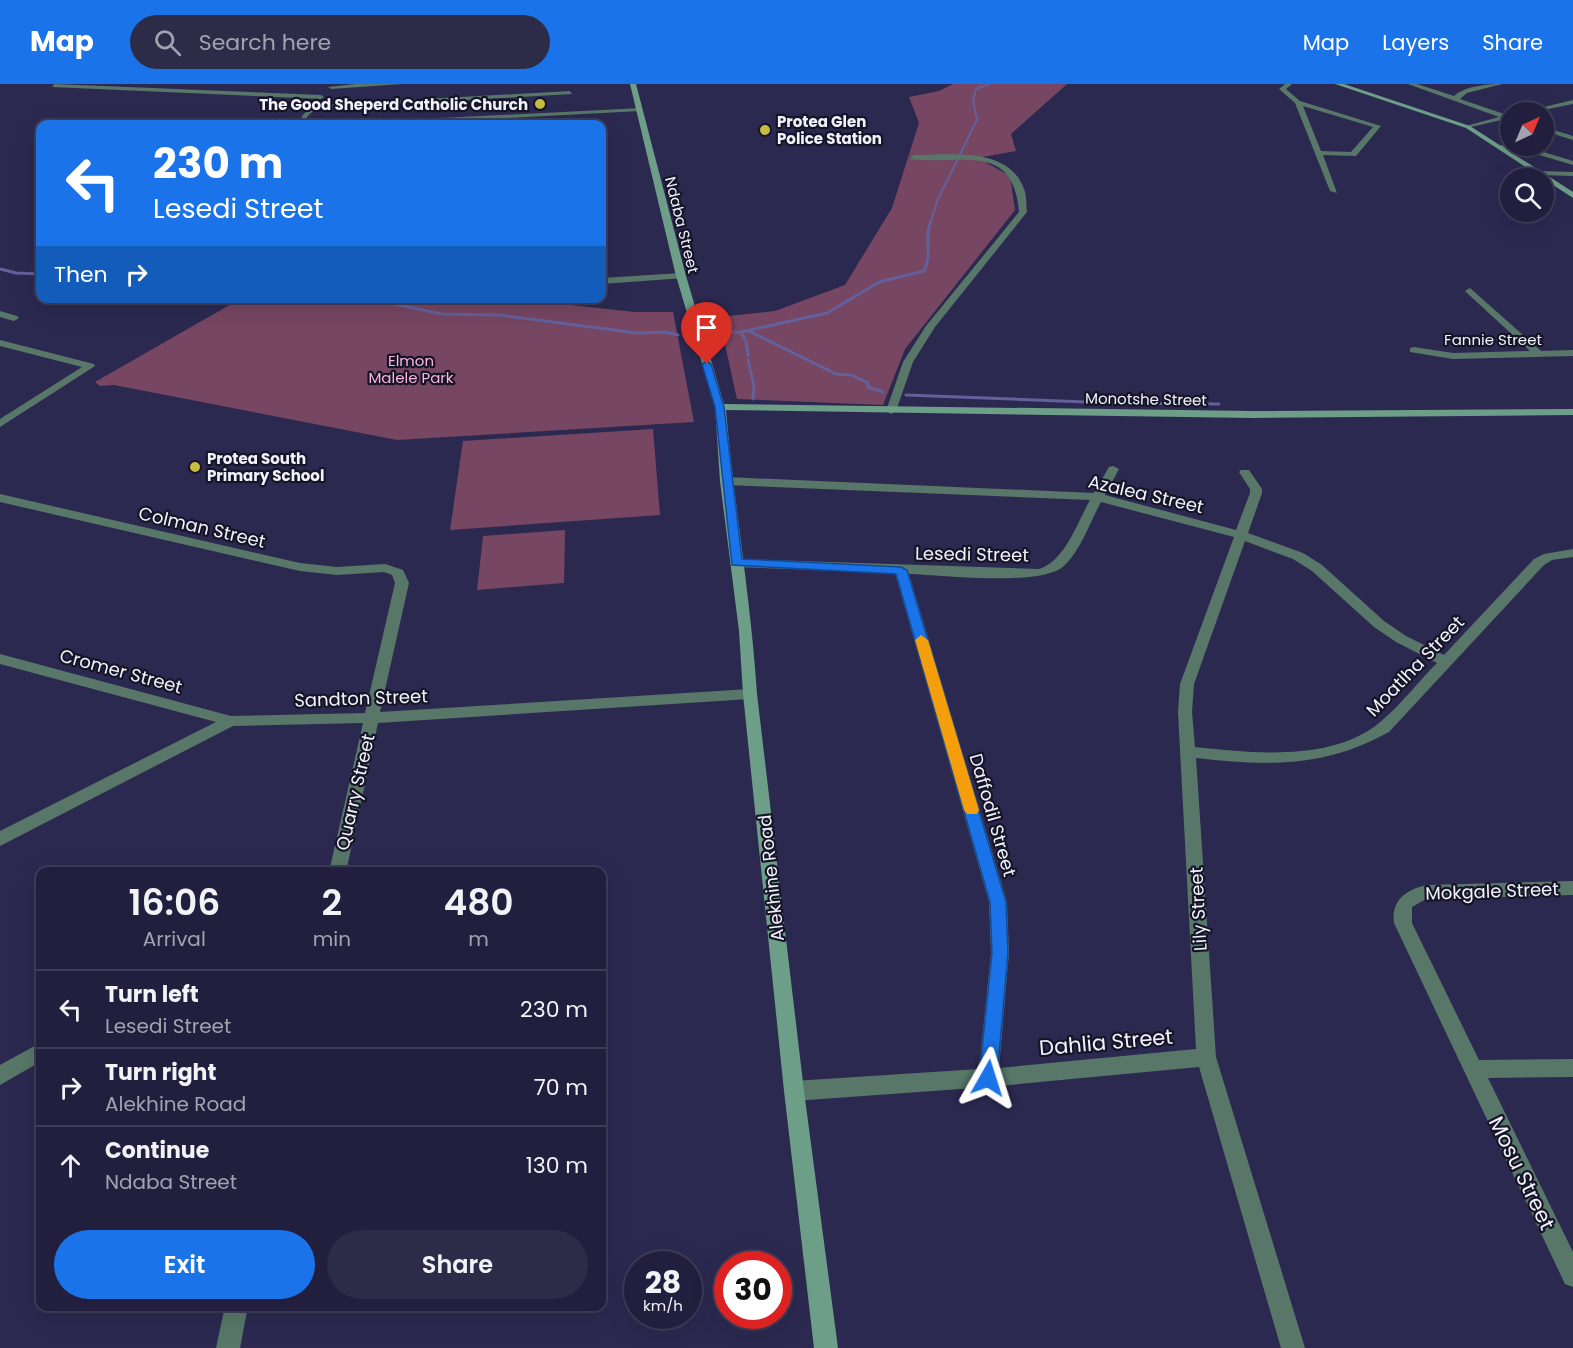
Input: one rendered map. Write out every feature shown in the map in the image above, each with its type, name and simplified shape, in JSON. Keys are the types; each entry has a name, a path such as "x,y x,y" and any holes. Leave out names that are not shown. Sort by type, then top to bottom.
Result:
{"street":[{"path":"141,89 149,84"},
{"path":"199,93 210,84"},
{"path":"260,96 273,84"},
{"path":"304,120 312,107 333,86 399,84"},
{"path":"568,84 571,103"},
{"name":"Ndaba Street","path":"633,84 681,276 720,407"},
{"path":"1289,84 1282,89 1298,102 1378,126 1353,154 1319,153"},
{"path":"1338,84 1468,127 1500,146"},
{"path":"1411,84 1500,114"},
{"path":"1457,100 1457,96 1465,92 1499,84"},
{"path":"54,86 85,85 199,93 321,97"},
{"path":"1298,102 1334,191"},
{"path":"1554,107 1573,102"},
{"path":"509,120 571,103"},
{"path":"312,107 571,103 640,109"},
{"path":"1554,108 1573,114"},
{"path":"1468,127 1500,119"},
{"path":"1554,132 1573,138"},
{"path":"1515,156 1533,168"},
{"path":"1550,156 1573,163"},
{"path":"891,411 908,362 930,326 1023,212 1020,182 1003,164 972,159 913,157"},
{"path":"1554,173 1573,174"},
{"path":"1554,182 1573,196"},
{"path":"606,281 681,276"},
{"path":"1470,291 1539,354"},
{"path":"0,314 14,318"},
{"path":"0,343 90,366 0,424"},
{"name":"Fannie Street","path":"1414,350 1453,356 1573,353"},
{"name":"Monotshe Street","path":"720,407 891,411 1410,415 1573,412"},
{"name":"Alekhine Road","path":"720,407 726,481 746,631 750,694 794,1090 826,1348"},
{"path":"0,409 16,414"},
{"name":"Lesedi Street","path":"736,562 1026,574 1050,571 1060,564 1066,555 1113,469"},
{"name":"Lily Street","path":"1245,472 1256,489 1256,494 1187,684 1185,711 1206,1057 1293,1348"},
{"name":"Azalea Street","path":"726,481 1097,497 1240,535 1298,556 1317,568 1379,624 1401,639 1447,662"},
{"name":"Colman Street","path":"0,498 300,567 337,571 385,568 398,573"},
{"name":"Moatlha Street","path":"1188,752 1270,759 1328,752 1364,742 1384,728 1539,562 1573,553"},
{"name":"Daffodil Street","path":"901,570 998,902 1000,953 988,1078"},
{"name":"Quarry Street","path":"338,867 402,583 398,573"},
{"name":"Cromer Street","path":"0,659 231,721"},
{"name":"Sandton Street","path":"0,838 231,721 371,718 750,694"},
{"name":"Mokgale Street","path":"1411,897 1436,891 1573,888"},
{"name":"Mosu Street","path":"1411,897 1402,908 1403,923 1573,1276"},
{"path":"0,1076 36,1054"},
{"name":"Dahlia Street","path":"794,1090 988,1078 1206,1057"},
{"path":"1472,1069 1573,1068"},
{"path":"228,1348 236,1311"}],"green space":[{"path":"953,84 1067,84 1011,134 1016,151 983,157 987,163 1010,176 1015,210 905,349 883,405 737,399 719,317 775,311 845,285 892,208 919,123 909,97 939,91"},
{"name":"Elmon Malele Park","path":"233,303 553,303 634,312 673,312 694,422 397,440 114,385 100,386 95,382"},
{"path":"653,429 660,515 450,530 463,441"},
{"path":"565,530 564,583 477,590 483,536"}],"waterway":[{"path":"930,225 937,201 977,120 973,101 976,89 989,84"},
{"path":"741,332 827,313 879,282 924,271 928,258 930,223"},
{"path":"0,269 16,273 36,274"},
{"path":"389,303 442,314 498,315 637,333 665,332 678,335"},
{"path":"749,331 836,374 851,375 868,383 868,387 883,392"},
{"path":"711,333 741,332"},
{"path":"741,332 746,341 748,355"},
{"path":"748,360 754,386 753,399"},
{"path":"906,395 1111,403 1219,404"}],"slow traffic":[{"path":"921,640 972,810"}],"place":[{"name":"The Good Sheperd Catholic Church","path":"540,104"},
{"name":"Protea Glen Police Station","path":"765,130"},
{"name":"Protea South Primary School","path":"195,467"}],"route":[{"path":"707,364 720,407 736,562 901,570 998,902 1000,953 988,1078"}]}
